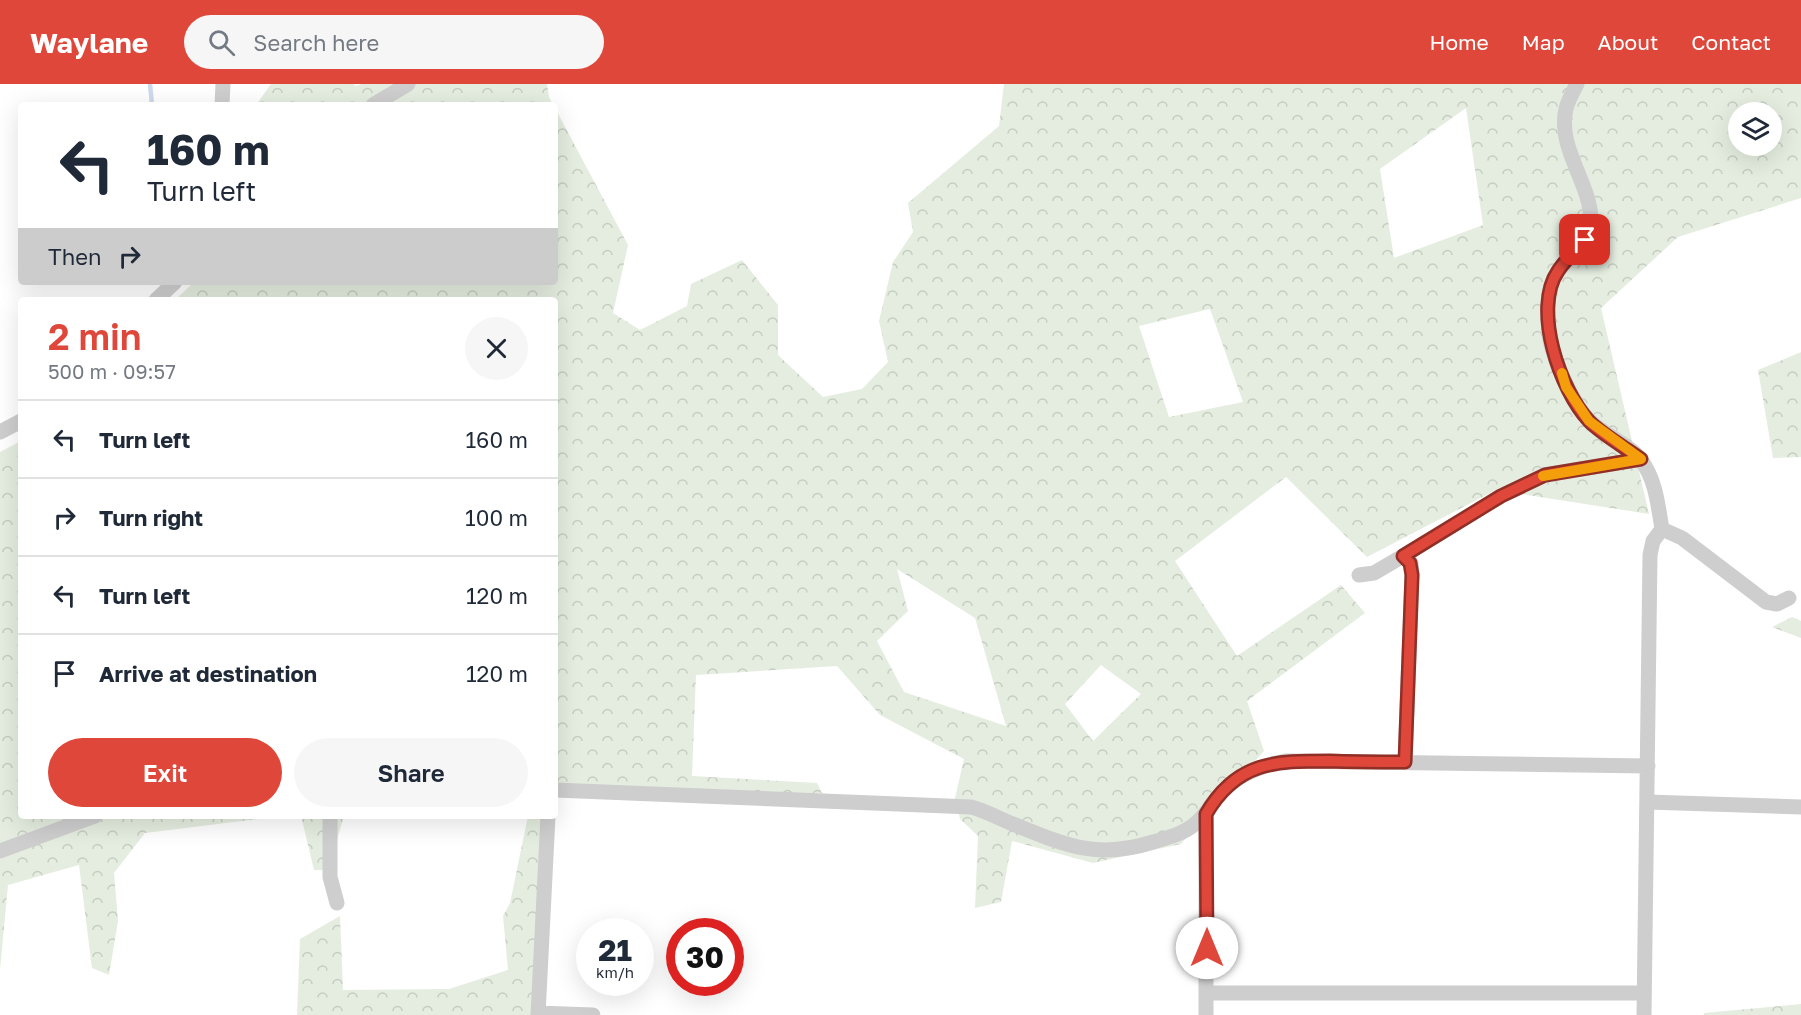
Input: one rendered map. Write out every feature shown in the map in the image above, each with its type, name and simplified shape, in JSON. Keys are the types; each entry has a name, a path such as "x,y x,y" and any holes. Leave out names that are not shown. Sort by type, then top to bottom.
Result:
{"street":[{"path":"222,102 224,84"},
{"path":"378,102 408,84"},
{"path":"1577,84 1566,108 1564,127 1568,145 1589,203 1591,221 1585,240 1557,273 1548,299 1549,334 1566,387 1589,421 1641,459 1653,482 1662,529 1653,541 1650,555 1644,1015"},
{"path":"159,297 172,285"},
{"path":"0,432 18,423"},
{"path":"1359,574 1374,573 1501,496 1545,475 1641,459"},
{"path":"1662,529 1682,538 1766,602 1777,604 1789,598"},
{"path":"1403,556 1410,563 1412,575 1405,762"},
{"path":"558,790 971,807 987,811 1047,838 1085,849 1109,851 1133,849 1171,837 1193,826 1233,781 1264,765 1285,761 1648,766"},
{"path":"1647,802 1801,807"},
{"path":"1206,814 1206,1015"},
{"path":"0,851 86,819"},
{"path":"330,819 330,877 337,903"},
{"path":"548,819 538,1014 592,1015"},
{"path":"1207,993 1644,993"}],"green space":[{"path":"271,84 353,84 356,86 361,84 547,84 552,102 258,102"},
{"path":"1004,84 1801,84 1801,198 1678,237 1601,308 1649,514 1496,490 1367,557 1286,477 1175,561 1237,656 1341,585 1365,613 1247,701 1264,751 1181,844 1093,863 1012,841 1001,902 975,908 978,836 960,819 955,798 964,759 880,715 837,666 696,675 692,776 817,783 822,793 765,803 558,786 558,297 178,297 191,285 558,285 558,114 628,245 613,313 640,330 687,306 691,284 742,260 778,305 778,355 823,397 862,389 888,362 879,321 893,262 913,232 908,203 999,126","holes":["1466,108 1483,225 1394,258 1380,169","1210,309 1243,402 1169,417 1139,326","897,569 975,618 1006,726 904,692 877,641 908,611","1101,665 1141,694 1093,741 1065,704"]},
{"path":"1801,352 1801,457 1773,458 1758,370"},
{"path":"18,443 18,819 259,819 145,833 114,873 118,921 109,975 92,968 79,865 8,885 0,970 0,452"},
{"path":"1792,617 1801,621 1801,638 1772,627"},
{"path":"302,819 343,819 328,870 314,870"},
{"path":"527,819 549,819 538,991 551,1015 297,1015 300,939 340,916 343,990 449,989 508,970 503,916 510,903"},
{"path":"1801,1004 1801,1015 1704,1015 1704,1013"}],"waterway":[{"path":"150,84 152,102"}],"slow traffic":[{"path":"1543,476 1641,459 1589,421 1566,387 1562,373"}],"route":[{"path":"1207,948 1206,814 1214,800 1233,781 1264,765 1285,761 1405,762 1412,575 1410,563 1403,556 1501,496 1545,475 1641,459 1589,421 1566,387 1549,334 1548,299 1557,273 1585,240"}]}
